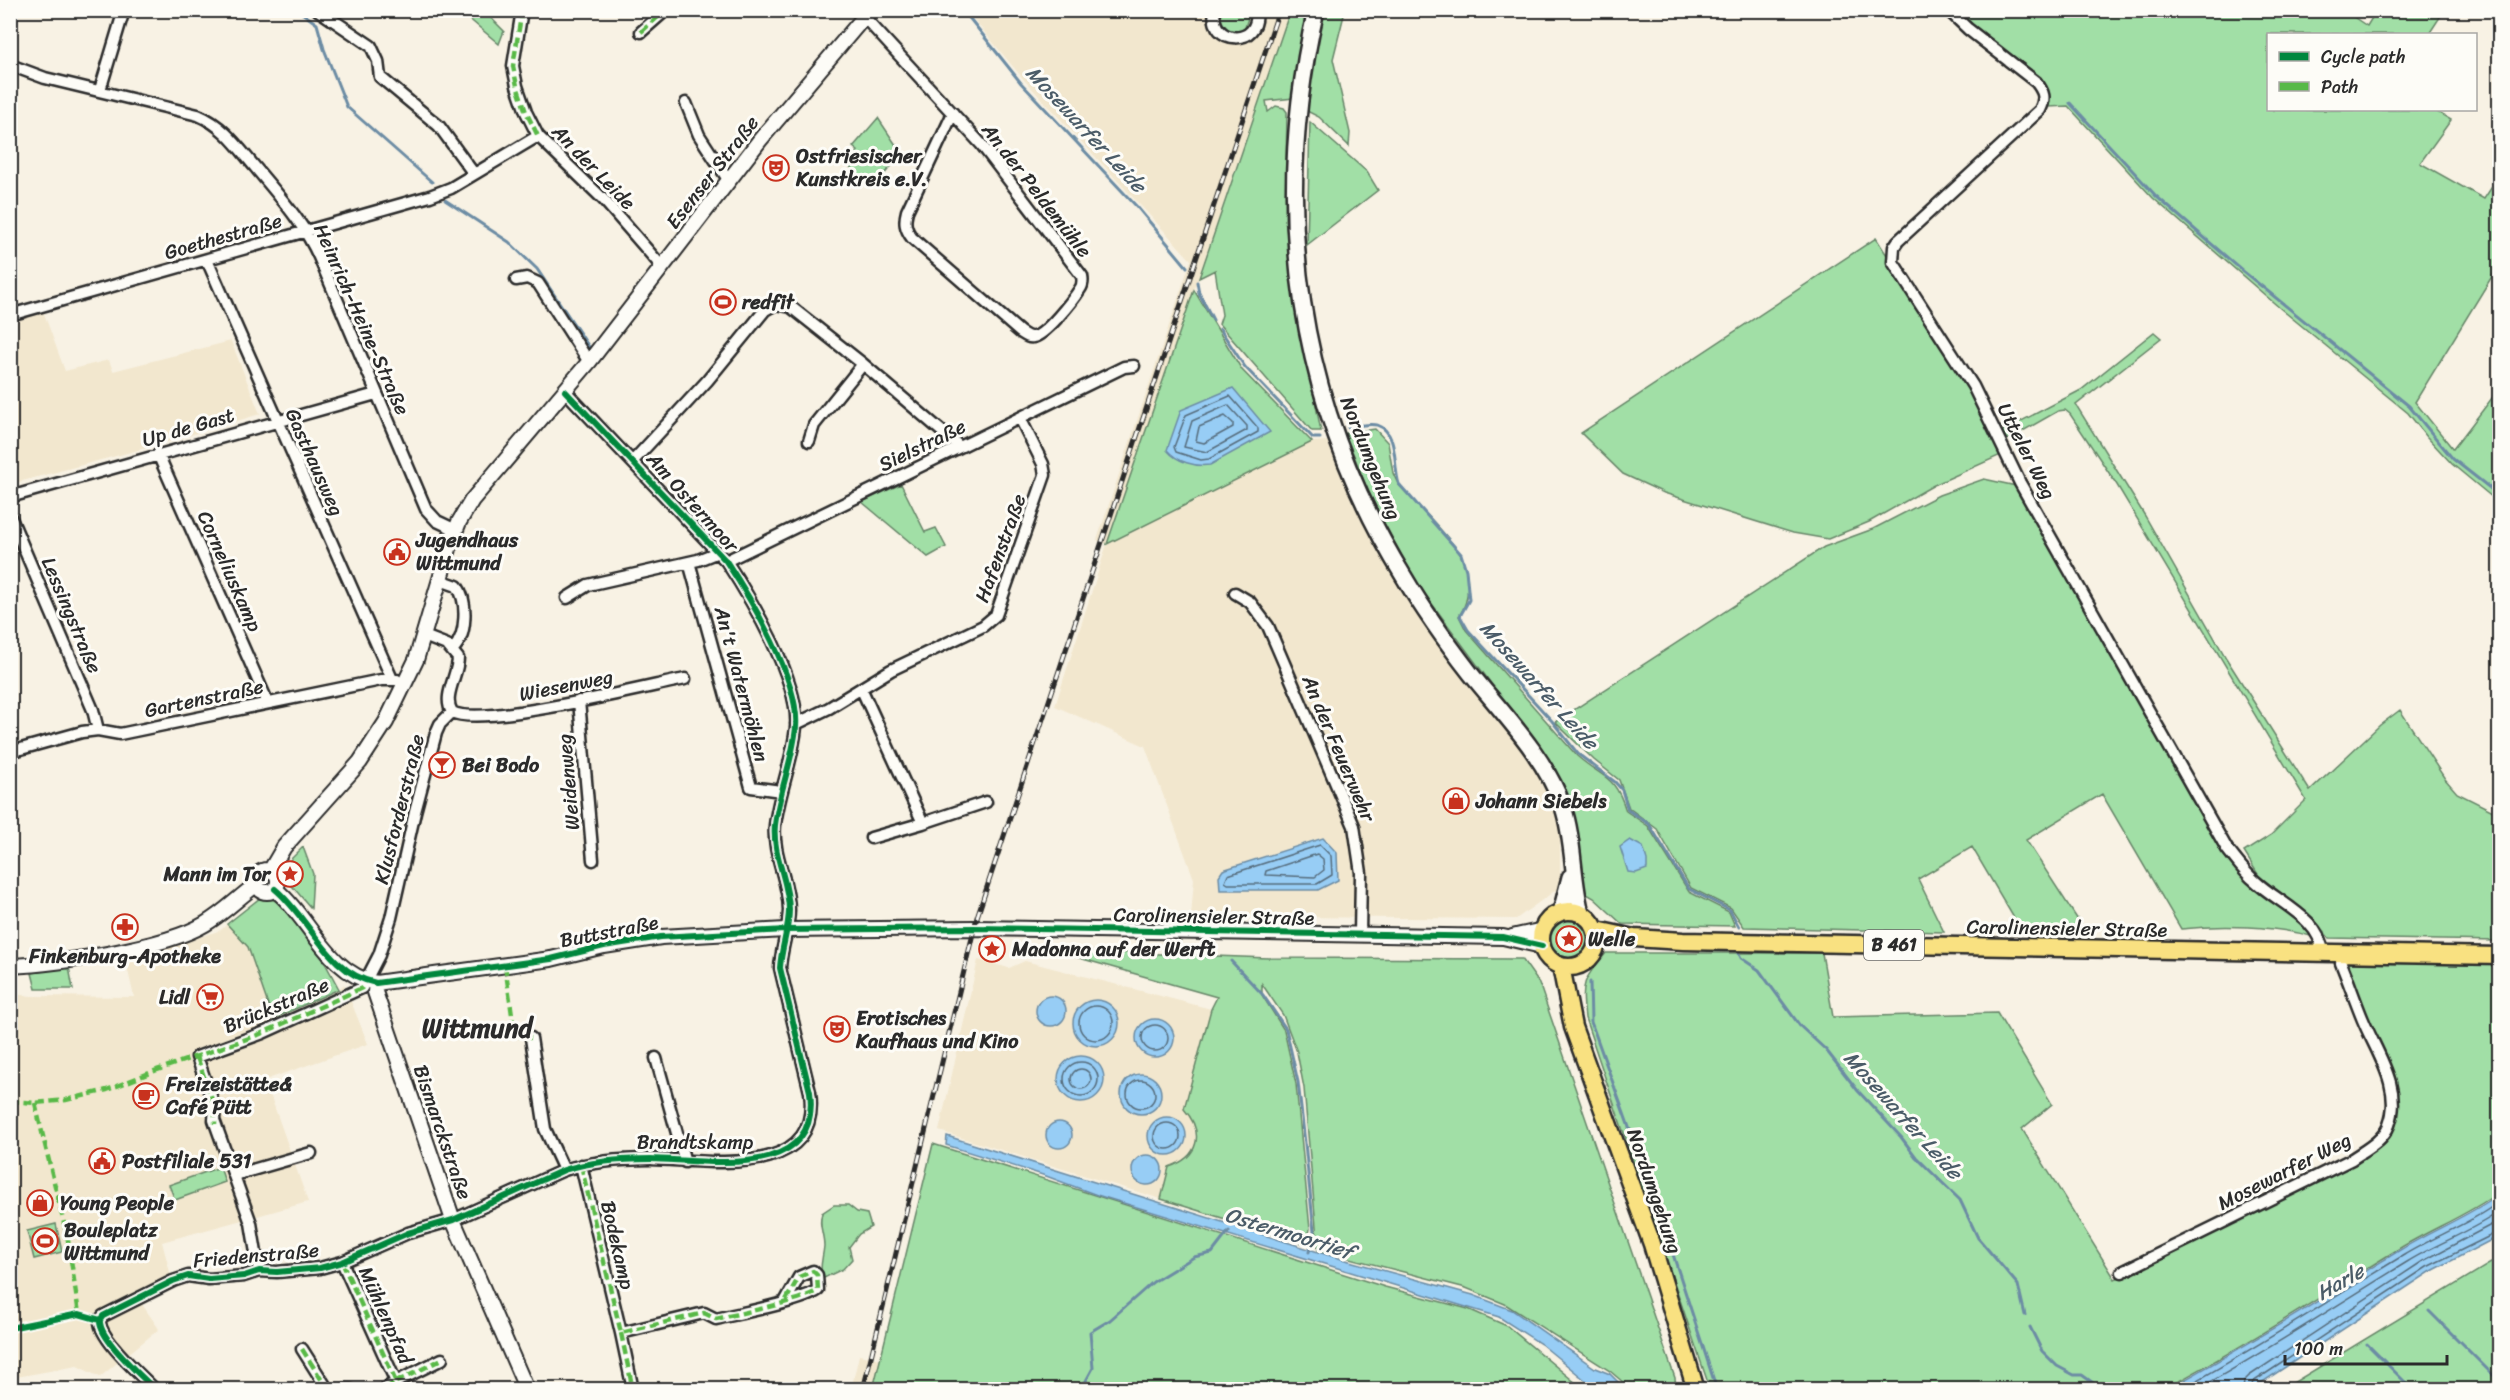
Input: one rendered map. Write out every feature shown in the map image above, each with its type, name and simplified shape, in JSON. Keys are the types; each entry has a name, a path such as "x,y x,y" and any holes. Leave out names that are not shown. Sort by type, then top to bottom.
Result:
{"main road":[{"name":"Nordumgehung","path":"1316,10 1298,108 1293,194 1295,248 1301,292 1308,337 1325,401 1340,447 1360,494 1403,576 1427,614 1525,741 1554,786 1568,825 1572,868 1581,913"},
{"name":"Nordumgehung","path":"1561,912 1572,868"},
{"path":"1561,912 1581,913 1596,930 1596,948 1589,960 1569,967 1549,959 1542,938 1553,916 1561,912"},
{"name":"Carolinensieler Straße","path":"1596,930 1634,938 1683,941 2499,956"},
{"name":"Carolinensieler Straße","path":"1596,948 1634,938"},
{"name":"Nordumgehung","path":"1569,967 1573,1027 1652,1244 1696,1389"}],"street":[{"path":"100,90 124,10"},
{"path":"318,10 371,46 378,61 380,77 439,126 474,174"},
{"name":"An der Leide","path":"522,10 513,66 523,103 538,136 603,200 663,268"},
{"path":"641,32 666,10"},
{"path":"1215,10 1216,23 1221,31 1237,39 1249,34 1257,15 1256,10"},
{"name":"Utteler Weg","path":"1948,10 1968,29 2036,82 2042,89 2044,102 2032,118 1898,241 1894,247 1893,262 1973,386 2020,483 2086,596 2227,849 2255,881 2314,928 2322,943 2323,953"},
{"name":"An der Peldemühle","path":"868,14 953,113 1014,185 1082,276 1081,288 1051,325 1035,337 1029,337 1020,332 912,238 906,230 904,221 907,211 953,113"},
{"name":"Esenser Straße","path":"270,871 284,847 360,762 386,722 407,683 424,636 456,530 472,500 589,362 760,140 868,14"},
{"name":"Heinrich-Heine-Straße","path":"12,69 187,111 216,124 235,141 305,230 320,257 426,509 437,521 456,530"},
{"path":"686,103 699,135 729,181"},
{"name":"Goethestraße","path":"10,315 416,200 451,188 538,136"},
{"name":"Gasthausweg","path":"207,260 392,679"},
{"path":"516,280 527,278 538,283 589,362"},
{"path":"633,461 707,381 770,306 776,304 791,307 863,364 959,446"},
{"path":"809,441 814,425 863,364"},
{"name":"Sielstraße","path":"567,597 588,585 689,562 722,557 1124,367 1134,366"},
{"name":"Am Ostermoor","path":"565,391 722,557 745,590 785,672 795,705 796,724 775,826 776,852 789,909 785,930"},
{"name":"Up de Gast","path":"10,497 376,394"},
{"name":"Hafenstraße","path":"796,724 830,708 891,670 983,626 996,615 1045,475 1043,464 1020,418"},
{"name":"Corneliuskamp","path":"158,454 268,703"},
{"name":"Lessingstraße","path":"10,516 93,710 98,730"},
{"name":"An't Watermöhlen","path":"689,562 751,787 781,791"},
{"path":"440,580 457,586 461,593 463,630 460,641 453,649"},
{"name":"An der Feuerwehr","path":"1235,593 1250,602 1268,626 1354,826 1361,873 1360,935"},
{"path":"424,636 440,641 453,649 458,663 448,699 452,712"},
{"name":"Gartenstraße","path":"10,753 81,732 98,730 120,734 392,679 407,683"},
{"name":"Wiesenweg","path":"452,712 465,715 501,715 685,679"},
{"path":"861,688 923,823"},
{"name":"Weidenweg","path":"579,701 593,860"},
{"name":"Klusforderstraße","path":"371,982 391,918 436,733 440,724 452,712"},
{"path":"871,838 986,802"},
{"path":"10,966 112,951 191,932 218,916 256,884 258,874 266,870 277,878 274,888"},
{"path":"256,884 264,891 274,888"},
{"path":"274,888 291,903 340,966 371,982"},
{"name":"Carolinensieler Straße","path":"885,929 974,928 1542,938"},
{"name":"Buttstraße","path":"371,982 551,959 604,946 661,937 785,930 885,929"},
{"name":"Brandtskamp","path":"453,1220 564,1170 581,1165 620,1159 732,1162 771,1156 788,1149 797,1142 806,1128 812,1105 780,968 780,951 785,930"},
{"name":"Mosewarfer Weg","path":"2122,1272 2352,1159 2385,1132 2389,1126 2393,1106 2392,1092 2385,1067 2363,1020 2342,963 2342,953"},
{"name":"Brückstraße","path":"235,1175 214,1120 215,1108 197,1057 282,1025 371,982"},
{"name":"Bismarckstraße","path":"371,982 453,1220 527,1389"},
{"path":"531,1038 545,1129 564,1170"},
{"name":"Brandtskamp","path":"656,1058 685,1162"},
{"path":"259,1271 251,1222 235,1175 310,1153"},
{"name":"Bodekamp","path":"581,1165 633,1389"},
{"name":"Friedenstraße","path":"155,1389 100,1330 100,1320 103,1316 173,1281 188,1276 209,1279 244,1276 259,1271 320,1268 342,1262 408,1233 453,1220"},
{"name":"Mühlenpfad","path":"342,1262 396,1382"},
{"path":"621,1333 704,1313 716,1319 786,1300"},
{"path":"302,1349 328,1389"},
{"name":"Mühlenpfad","path":"383,1389 442,1359"},
{"path":"343,1389 351,1389"}],"shaded area":[{"path":"967,11 1290,11 1107,543 1312,442 1329,441 1388,563 1447,651 1535,766 1560,822 1560,887 1516,919 1191,916 1194,879 1145,746 1055,706 1107,544 1097,540 1191,260 1024,80"},
{"path":"42,308 65,371 109,360 113,371 231,341 260,414 157,445 11,484 11,317"},
{"path":"227,924 248,947 273,1019 339,989 344,984 368,1044 265,1080 308,1202 162,1242 171,1276 135,1294 159,1329 100,1377 77,1366 11,1378 11,994 134,997 125,958 174,946 221,930"},
{"path":"978,960 1009,968 1025,961 1211,1009 1185,1109 1194,1123 1196,1145 1185,1159 1169,1167 1161,1199 939,1131"},
{"path":"859,1355 881,1359 873,1389 851,1390"}],"green space":[{"path":"2241,10 2247,14 2249,10 2343,10 2367,26 2376,11 2444,11 2430,33 2267,33 2267,111 2436,111 2451,120 2420,163 2484,199 2495,182 2499,185 2499,265 2415,402 2453,449 2499,389 2499,503 2452,464 2408,413 2281,309 2153,198 2068,106 2049,107 2049,92 2040,78 1953,11"},
{"path":"460,11 484,11 504,31 499,44"},
{"path":"1221,11 1250,11 1244,31 1238,34 1227,28 1221,19"},
{"path":"1290,11 1310,11 1302,40 1294,98 1266,101 1268,112 1276,106 1284,108 1287,112 1285,220 1298,315 1321,431 1312,431 1219,324 1222,315 1215,270 1199,278"},
{"path":"1323,11 1345,11 1333,59 1350,133 1349,146 1319,117 1305,110"},
{"path":"878,118 902,154 873,187 847,164 858,151 853,147"},
{"path":"1310,122 1367,172 1378,190 1307,245"},
{"path":"1876,238 1959,369 2001,455 1934,485 1869,522 1828,539 1793,533 1664,493 1623,474 1581,433"},
{"path":"1194,290 1242,370 1312,442 1107,544"},
{"path":"2154,332 2161,338 2076,405 2145,516 2226,658 2310,791 2380,725 2400,710 2445,779 2457,793 2499,814 2499,941 2329,938 2314,919 2259,876 2244,852 2271,835 2306,800 2117,485 2070,414 2065,410 2058,411 2007,440 2002,431 2081,390"},
{"path":"1375,429 1388,443 1393,473 1398,484 1460,554 1466,569 1468,586 1466,602 1459,616 1466,630 1577,756 1613,783 1626,811 1648,826 1689,892 1729,912 1735,926 1622,924 1594,898 1580,890 1574,820 1530,736 1418,585 1372,501 1345,433"},
{"path":"1984,479 2016,486 2224,852 2315,937 2283,930 2249,927 2181,929 2102,794 2026,840 2087,934 2021,930 1972,847 1918,879 1944,932 1744,927 1731,908 1691,888 1657,829 1629,808 1619,780 1594,760 1555,722 1824,547 1873,529 1939,495"},
{"path":"901,484 925,532 936,528 946,547 928,557 862,502"},
{"path":"303,847 313,874 311,908 286,879 285,865"},
{"path":"260,898 274,900 294,917 311,940 339,989 273,1019 248,947 227,924"},
{"path":"1570,918 1585,924 1591,939 1585,954 1570,960 1555,954 1549,939 1555,924"},
{"path":"1051,950 1269,958 1522,959 1539,983 1675,1378 1676,1389 1631,1389 1610,1371 1505,1304 1466,1288 1318,1250 1304,1088 1297,1052 1283,1015 1262,984 1262,995 1284,1030 1296,1084 1310,1229 1306,1244 1161,1199 1169,1167 1187,1157 1196,1143 1195,1127 1184,1109 1211,1009 1217,997"},
{"path":"1606,953 1822,953 1833,1017 1997,1013 2052,1104 2022,1129 2115,1279 2351,1163 2392,1128 2396,1091 2345,959 2499,965 2499,1192 2475,1208 2400,1248 2254,1338 2164,1389 1710,1389 1585,1018 1583,996 1585,982 1592,969"},
{"path":"69,967 73,989 36,989 32,973"},
{"path":"933,1144 1385,1287 1468,1309 1507,1326 1583,1389 873,1389"},
{"path":"220,1167 225,1182 175,1200 169,1185"},
{"path":"834,1205 848,1205 857,1212 867,1214 871,1227 859,1234 849,1247 852,1259 843,1269 822,1279 824,1246 821,1218 822,1213"},
{"name":"Bouleplatz Wittmund","path":"56,1224 62,1252 34,1259 27,1231"},
{"path":"2499,1258 2499,1389 2283,1389"}],"water":[{"path":"1233,388 1270,432 1210,465 1187,463 1176,458 1167,450 1181,410"},
{"path":"1323,838 1337,853 1338,880 1318,890 1220,890 1219,876 1223,870"},
{"path":"1630,840 1643,847 1647,869 1636,873 1628,872 1620,847"},
{"path":"1051,996 1062,1000 1066,1011 1062,1022 1051,1026 1040,1022 1036,1011 1040,1000"},
{"path":"1096,1000 1112,1007 1119,1023 1112,1039 1096,1046 1080,1039 1073,1023 1080,1007"},
{"path":"1155,1019 1169,1024 1174,1038 1169,1052 1155,1057 1141,1052 1136,1038 1141,1024"},
{"path":"1081,1056 1090,1057 1098,1062 1103,1070 1103,1088 1098,1096 1090,1101 1081,1102 1072,1101 1064,1096 1059,1088 1058,1079 1059,1070 1064,1062 1072,1057"},
{"path":"1141,1074 1155,1080 1161,1094 1155,1108 1141,1114 1127,1108 1121,1094 1127,1080"},
{"path":"1167,1117 1180,1123 1186,1136 1180,1149 1167,1155 1154,1149 1148,1136 1154,1123"},
{"path":"1059,1122 1068,1126 1072,1135 1068,1144 1059,1148 1050,1144 1046,1135 1050,1126"},
{"path":"947,1136 1331,1256 1473,1295 1512,1310 1595,1368 1610,1374 1625,1389 1596,1389 1541,1344 1499,1317 1097,1195 1046,1176 946,1145"},
{"path":"1147,1155 1158,1159 1162,1170 1158,1181 1147,1185 1136,1181 1132,1170 1136,1159"},
{"path":"2499,1194 2499,1236 2430,1272 2252,1389 2168,1389 2256,1339 2412,1243 2475,1210"}],"waterway":[{"path":"298,10 317,24 324,49 347,107 432,182"},
{"name":"Mosewarfer Leide","path":"963,10 1021,83 1138,208 1187,267"},
{"path":"2070,103 2156,196 2244,272 2409,406 2453,459 2500,496"},
{"path":"445,200 509,242 537,269 589,347"},
{"name":"Mosewarfer Leide","path":"1197,282 1199,293 1213,320"},
{"name":"Mosewarfer Leide","path":"1220,329 1245,367 1313,438 1320,438"},
{"name":"Mosewarfer Leide","path":"1348,427 1374,424 1384,429 1392,442 1399,484 1461,554 1466,570 1469,600 1460,616 1468,630 1552,721 1578,754 1622,790 1628,810 1649,824 1689,889 1730,910 1739,927"},
{"name":"Mosewarfer Leide","path":"1737,949 1741,958 1759,970 1800,1026 1826,1050 1858,1091 1901,1137 1916,1157 1960,1200 1978,1238 2018,1285 2025,1315"},
{"name":"Ostermoortief","path":"1231,961 1263,995 1286,1029 1298,1082 1305,1143 1314,1232 1309,1252"},
{"path":"1590,982 1591,1022 1657,1205 1717,1390"},
{"name":"Ostermoortief","path":"1081,1390 1093,1368 1090,1332 1110,1320 1153,1282 1194,1257 1212,1253 1229,1231"},
{"path":"2429,1311 2500,1382"},
{"name":"Mosewarfer Leide","path":"2030,1327 2042,1351 2057,1366 2074,1375 2082,1375 2103,1390"},
{"path":"2367,1344 2413,1390"}],"railway":[{"path":"863,1390 977,917 1279,10"}],"marked path":[{"path":"522,10 513,66 526,112 538,136"},
{"path":"641,32 666,10"},
{"path":"505,965 514,1029 519,1036 531,1038"},
{"path":"10,1101 35,1103 66,1100 107,1090 258,1035 362,988 366,981"},
{"path":"197,1057 215,1108 215,1124"},
{"path":"35,1103 68,1240 79,1314"},
{"path":"581,1165 621,1333 704,1313 716,1319 784,1303 818,1290 817,1275 813,1271 799,1277 786,1300"},
{"path":"342,1262 396,1382 383,1390"},
{"path":"621,1333 633,1390"},
{"path":"302,1349 328,1390"},
{"path":"396,1382 442,1359"},
{"path":"343,1390 351,1390"}],"cycle path":[{"path":"100,1320 103,1316 173,1281 188,1276 209,1279 244,1276 259,1271 277,1272 320,1268 342,1262 408,1233 453,1220 575,1167 629,1159 700,1162 755,1160 779,1153 798,1141 809,1121 810,1092 780,968 789,910 776,847 775,825 796,727 795,708 790,687 772,641 726,561 565,391"},
{"path":"275,889 332,957 359,978 376,983 551,959 604,946 661,937 785,930 974,928 1503,937 1542,946"},
{"path":"10,1328 79,1314 100,1320"},
{"path":"100,1320 101,1328 113,1346 155,1390"}],"place":[{"name":"Ostfriesischer Kunstkreis e.V.","path":"776,168"},
{"name":"redfit","path":"723,302"},
{"name":"Jugendhaus Wittmund","path":"397,552"},
{"name":"Bei Bodo","path":"442,765"},
{"name":"Johann Siebels","path":"1456,801"},
{"name":"Mann im Tor","path":"290,874"},
{"name":"Finkenburg-Apotheke","path":"125,927"},
{"name":"Welle","path":"1569,939"},
{"name":"Madonna auf der Werft","path":"992,949"},
{"name":"Lidl","path":"210,997"},
{"name":"Erotisches Kaufhaus und Kino","path":"837,1029"},
{"name":"Freizeistätte& Café Pütt","path":"146,1096"},
{"name":"Postfiliale 531","path":"102,1161"},
{"name":"Young People","path":"40,1203"},
{"name":"Bouleplatz Wittmund","path":"45,1241"}],"district":[{"name":"Wittmund","path":"477,1028"}],"water label":[{"name":"Harle","path":"2340,1282"}]}
